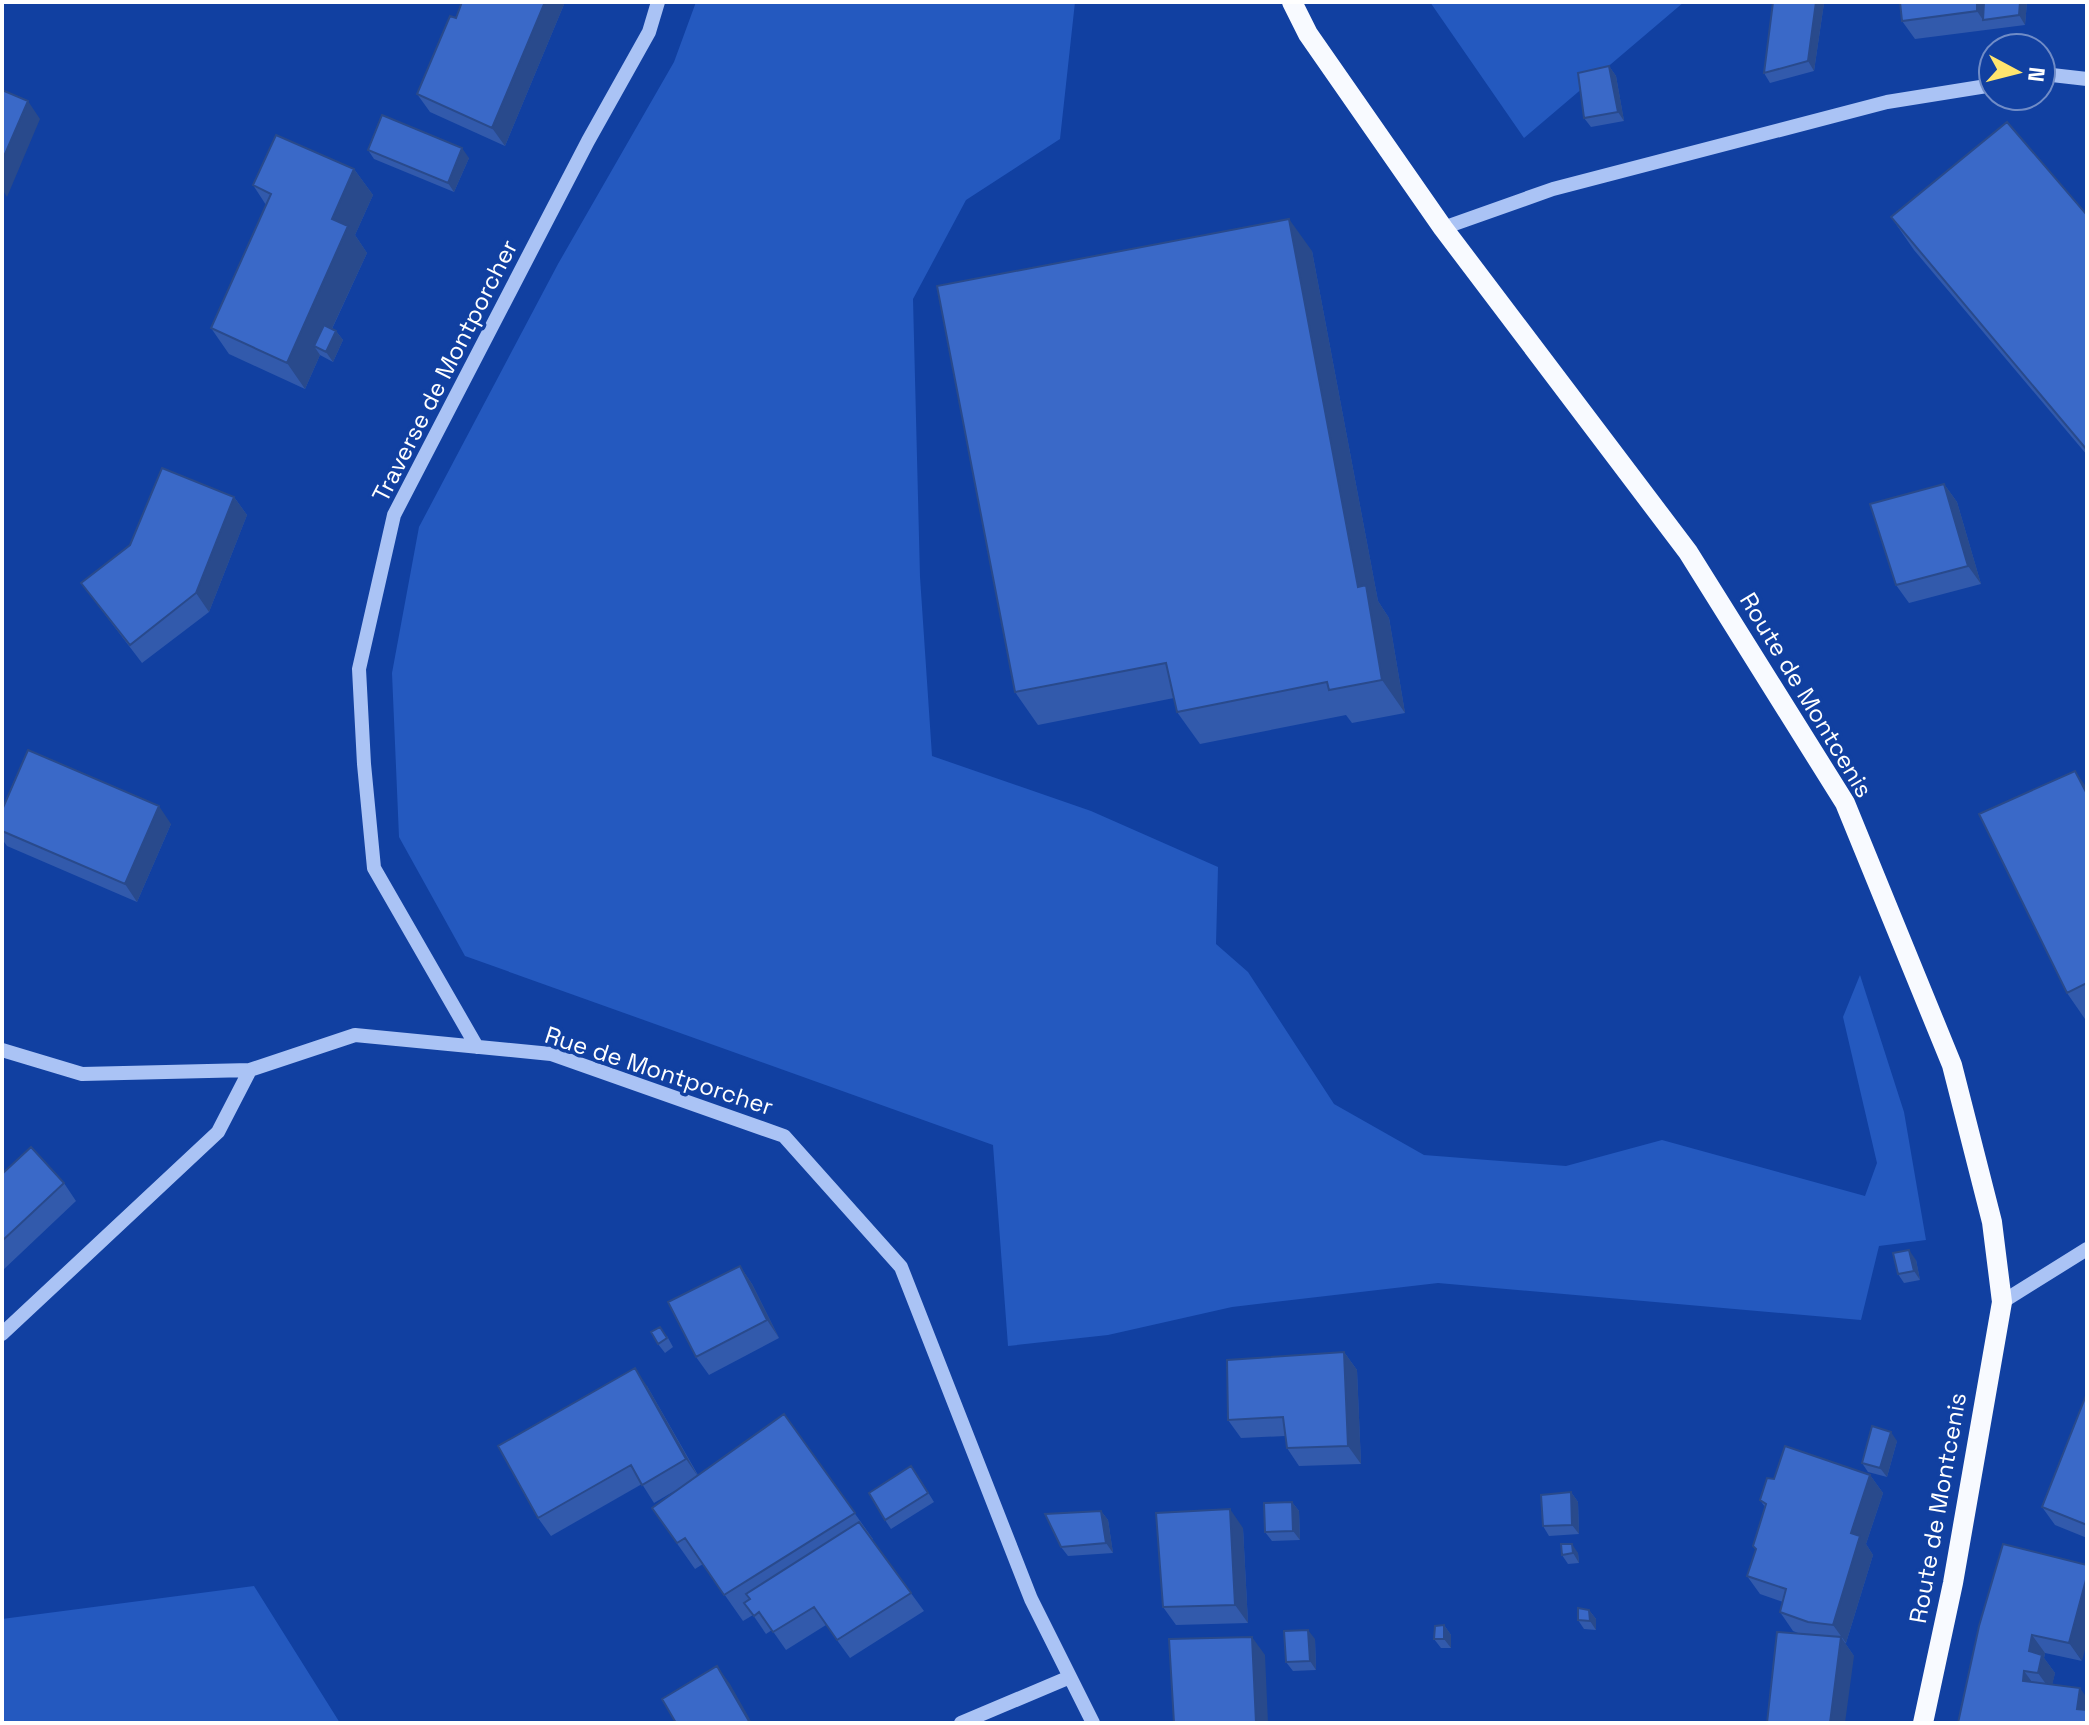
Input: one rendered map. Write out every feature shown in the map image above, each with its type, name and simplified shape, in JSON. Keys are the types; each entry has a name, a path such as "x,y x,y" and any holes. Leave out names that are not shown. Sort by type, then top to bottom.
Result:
{"main road":[{"name":"Route de Montcenis","path":"1292,2 1308,34 1443,228 1688,552 1845,803 1952,1065 1992,1222 2002,1302 1953,1583 1923,1723"}],"street":[{"name":"Traverse de Montporcher","path":"477,1047 374,868 359,669 394,515 588,141 649,32 658,2"},
{"path":"2057,76 2087,79"},
{"path":"1443,228 1553,189 1887,102 1977,88"},
{"name":"Rue de Montporcher","path":"2,1050 82,1074 250,1070 355,1035 551,1054 784,1136 901,1267 1031,1599 1093,1723"},
{"path":"2,1334 218,1132 250,1070"},
{"path":"2002,1302 2087,1249"},
{"path":"961,1723 1070,1677"}],"shaded area":[{"path":"696,2 1075,2 1060,139 966,200 913,299 920,577 932,756 1091,811 1218,867 1216,944 1248,972 1334,1104 1424,1155 1566,1166 1662,1140 1865,1196 1877,1163 1843,1017 1860,975 1904,1112 1926,1240 1879,1246 1861,1320 1438,1283 1232,1307 1108,1335 1008,1346 993,1145 465,956 399,837 392,673 419,527 558,264 674,62"},
{"path":"1430,2 1684,2 1524,138"},
{"path":"254,1586 340,1723 2,1723 2,1619"}],"building":[{"path":"462,2 545,2 492,128 417,94 450,16 456,18"},
{"path":"1773,2 1816,2 1808,61 1764,73"},
{"path":"1900,2 1977,2 1977,11 1902,21"},
{"path":"1984,2 2020,2 2019,15 1983,20"},
{"path":"1609,66 1618,112 1584,118 1578,73"},
{"path":"2,90 28,101 2,161"},
{"path":"382,115 462,148 448,183 368,150"},
{"path":"2007,122 2087,215 2087,450 1891,217"},
{"path":"276,135 354,169 332,219 348,226 287,363 211,328 271,194 253,185"},
{"path":"1289,219 1358,587 1366,585 1382,680 1329,690 1327,682 1177,712 1166,663 1015,692 937,286"},
{"path":"324,325 336,331 326,352 314,346"},
{"path":"162,468 234,497 196,593 130,645 81,583 130,545"},
{"path":"1944,484 1968,566 1896,585 1870,504"},
{"path":"28,750 159,806 125,884 2,831 2,810"},
{"path":"2075,771 2087,794 2087,983 2067,993 1979,814"},
{"path":"31,1147 64,1183 2,1241 2,1174"},
{"path":"1909,1250 1914,1271 1898,1274 1893,1253"},
{"path":"740,1266 767,1320 696,1357 668,1302"},
{"path":"660,1327 667,1338 658,1344 651,1332"},
{"path":"1344,1352 1348,1446 1287,1448 1283,1417 1228,1420 1227,1360"},
{"path":"635,1368 686,1459 642,1485 631,1465 538,1518 498,1446"},
{"path":"2087,1393 2087,1525 2042,1507"},
{"path":"784,1414 855,1513 724,1595 685,1538 677,1543 652,1508"},
{"path":"1872,1426 1891,1432 1880,1468 1862,1463"},
{"path":"1785,1446 1870,1475 1851,1533 1860,1536 1833,1625 1808,1622 1780,1612 1786,1589 1747,1576 1766,1504 1760,1500 1767,1478 1774,1479"},
{"path":"911,1466 928,1493 885,1520 869,1493"},
{"path":"1571,1492 1572,1525 1543,1526 1541,1495"},
{"path":"1292,1502 1293,1531 1265,1532 1264,1503"},
{"path":"1230,1509 1235,1605 1163,1607 1156,1513"},
{"path":"1101,1511 1106,1543 1061,1547 1045,1514"},
{"path":"859,1522 911,1593 837,1640 814,1607 773,1632 759,1612 754,1616 744,1603 750,1599 746,1594"},
{"path":"1561,1544 1572,1544 1573,1553 1562,1555"},
{"path":"2003,1544 2087,1565 2087,1576 2069,1643 2032,1635 2029,1651 2042,1655 2038,1673 2024,1671 2023,1681 2080,1688 2077,1709 2087,1710 2087,1723 1958,1723 1979,1626"},
{"path":"1578,1608 1589,1610 1590,1621 1578,1620"},
{"path":"1444,1625 1444,1639 1434,1639 1435,1626"},
{"path":"1308,1630 1310,1661 1286,1662 1284,1631"},
{"path":"1777,1632 1841,1637 1830,1723 1767,1723"},
{"path":"1252,1637 1256,1723 1174,1723 1169,1639"},
{"path":"717,1666 750,1723 676,1723 662,1699"}]}
